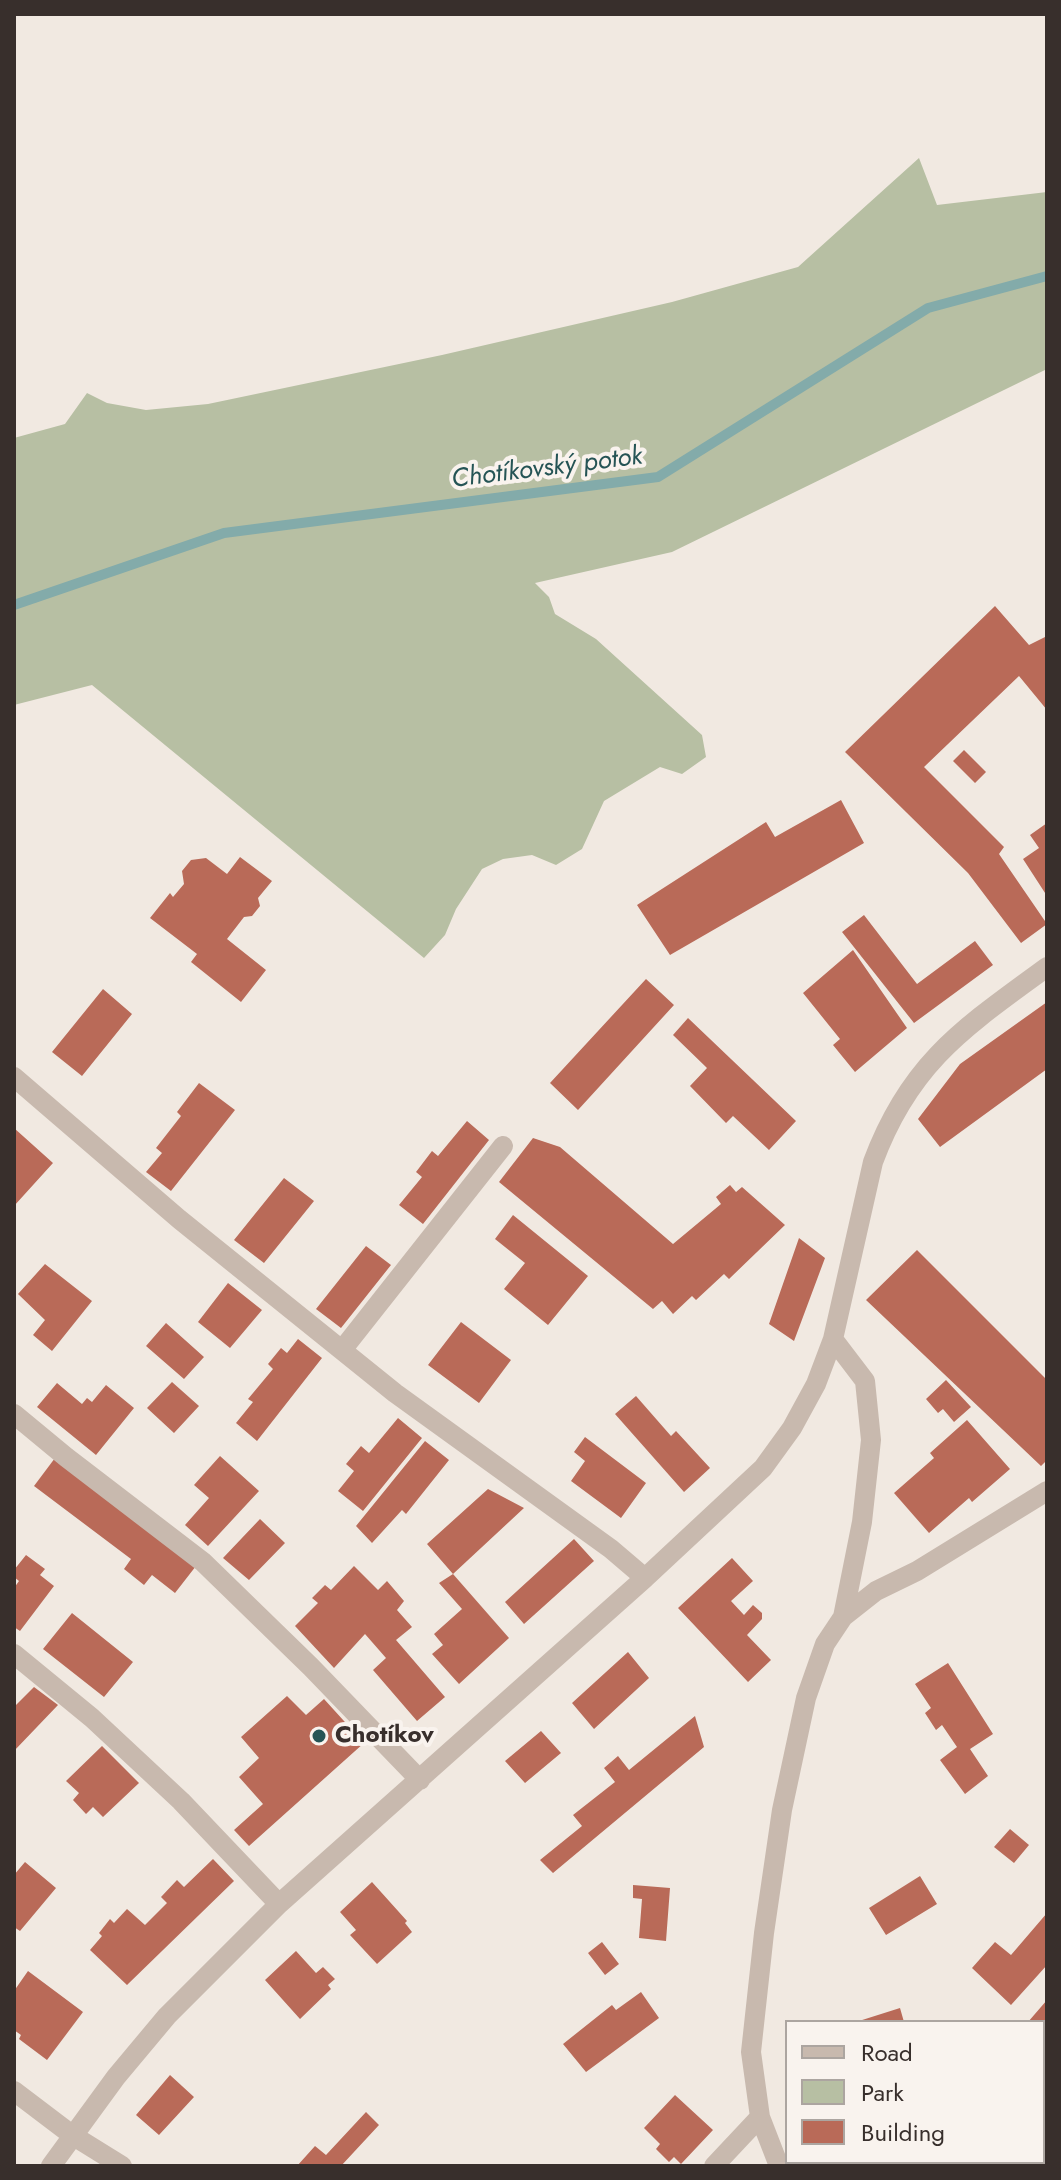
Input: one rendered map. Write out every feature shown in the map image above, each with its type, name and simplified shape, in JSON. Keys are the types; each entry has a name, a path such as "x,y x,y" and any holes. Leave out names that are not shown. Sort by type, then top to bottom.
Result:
{"street":[{"path":"51,2166 167,2016 279,1904 645,1578 763,1468 792,1428 810,1395 833,1339 873,1162 907,1092 931,1060 963,1029 1047,967"},
{"path":"14,1077 179,1219 395,1393 611,1549 645,1578"},
{"path":"342,1350 503,1146"},
{"path":"833,1339 865,1381 871,1440 862,1522 843,1617"},
{"path":"14,1414 203,1562 311,1667 420,1780"},
{"path":"779,2166 760,2117 751,2052 782,1810 806,1698 825,1644 843,1617 876,1591 917,1571 1047,1491"},
{"path":"14,1654 92,1718 181,1801 279,1904"},
{"path":"14,2091 72,2135 122,2166"},
{"path":"714,2166 760,2117"}],"green space":[{"path":"919,158 937,205 1047,192 1047,369 672,552 535,583 549,597 555,614 596,639 702,735 706,757 682,774 660,767 604,801 582,849 556,865 532,855 503,859 482,869 456,909 445,935 424,958 92,685 14,705 14,438 65,424 87,393 107,403 146,410 208,404 672,302 798,267"}],"building":[{"path":"995,606 1029,645 1047,636 1047,710 1019,676 924,767 1004,847 999,854 1047,924 1021,943 968,873 845,752"},
{"path":"964,750 986,772 975,783 953,761"},
{"path":"841,800 864,843 670,955 637,905 766,822 775,837"},
{"path":"1047,823 1047,896 1023,859 1039,848 1030,835"},
{"path":"240,857 272,881 258,898 260,906 252,916 244,917 227,939 266,970 241,1002 191,962 197,954 150,918 170,893 173,897 184,884 182,871 191,860 206,858 227,874"},
{"path":"864,915 917,984 975,941 993,965 914,1023 842,932"},
{"path":"853,950 907,1028 855,1072 833,1045 840,1039 803,993"},
{"path":"646,979 674,1005 578,1110 550,1083"},
{"path":"103,989 132,1014 82,1076 52,1052"},
{"path":"1047,1002 1047,1069 940,1147 918,1119 960,1064"},
{"path":"688,1018 796,1121 769,1150 733,1116 726,1123 690,1086 707,1068 673,1035"},
{"path":"199,1083 235,1110 171,1191 146,1172 162,1153 156,1148 181,1116 177,1112"},
{"path":"467,1121 489,1140 423,1224 399,1205 422,1177 416,1172 432,1151 438,1156"},
{"path":"14,1128 53,1163 14,1206"},
{"path":"533,1138 560,1147 673,1244 721,1204 716,1197 730,1185 736,1192 742,1187 785,1225 729,1279 724,1274 696,1300 692,1296 673,1314 662,1301 653,1309 499,1182"},
{"path":"284,1178 314,1201 264,1263 234,1240"},
{"path":"513,1215 588,1276 548,1325 504,1289 525,1263 495,1239"},
{"path":"799,1238 825,1258 794,1341 769,1324"},
{"path":"366,1246 391,1265 341,1328 316,1309"},
{"path":"917,1250 1047,1380 1047,1460 1041,1466 866,1300"},
{"path":"45,1264 92,1301 52,1351 33,1335 45,1320 18,1294"},
{"path":"228,1283 262,1310 230,1348 198,1322"},
{"path":"461,1322 511,1360 479,1403 428,1365"},
{"path":"166,1323 204,1357 184,1379 146,1346"},
{"path":"298,1339 322,1358 257,1441 236,1423 253,1402 248,1399 273,1369 268,1364 281,1348 287,1353"},
{"path":"946,1380 971,1407 954,1422 943,1409 938,1413 926,1399"},
{"path":"172,1382 199,1406 174,1433 147,1408"},
{"path":"57,1383 82,1404 87,1398 92,1402 106,1385 134,1408 96,1455 37,1407"},
{"path":"636,1396 671,1436 676,1431 710,1468 684,1492 615,1414"},
{"path":"398,1418 422,1438 363,1511 338,1491 354,1471 346,1464 361,1446 369,1453"},
{"path":"967,1420 1010,1469 972,1502 969,1498 929,1533 894,1493 934,1458 930,1453"},
{"path":"585,1437 646,1483 621,1518 571,1481 585,1461 574,1452"},
{"path":"425,1441 449,1460 406,1514 402,1510 372,1543 356,1526"},
{"path":"220,1456 259,1491 208,1546 185,1525 209,1498 194,1485"},
{"path":"55,1458 196,1566 175,1593 152,1575 144,1585 124,1569 131,1559 34,1486"},
{"path":"488,1489 524,1508 453,1574 427,1544"},
{"path":"260,1519 285,1543 249,1580 223,1558"},
{"path":"574,1539 594,1561 524,1624 505,1602"},
{"path":"26,1555 45,1569 40,1575 54,1586 20,1631 14,1627 14,1588 19,1581 14,1577 14,1570"},
{"path":"732,1558 753,1581 731,1601 744,1615 753,1605 762,1613 762,1619 747,1635 771,1660 748,1682 678,1608"},
{"path":"354,1566 378,1590 387,1581 404,1601 397,1610 412,1627 396,1640 445,1697 417,1721 373,1670 386,1658 365,1634 334,1668 295,1626 318,1603 312,1598 325,1585 331,1590"},
{"path":"453,1574 509,1638 459,1684 432,1654 443,1645 434,1634 462,1609 439,1583"},
{"path":"72,1613 133,1662 104,1697 43,1649"},
{"path":"628,1652 649,1678 594,1729 572,1703"},
{"path":"948,1663 993,1734 970,1749 988,1776 965,1794 940,1760 957,1747 942,1725 936,1730 925,1713 931,1708 915,1684"},
{"path":"34,1687 58,1705 14,1751 14,1707"},
{"path":"287,1696 306,1715 324,1699 364,1743 249,1846 234,1830 263,1804 239,1777 259,1758 241,1737"},
{"path":"695,1716 704,1747 553,1873 540,1860 582,1826 573,1815 615,1782 604,1768 618,1756 629,1770"},
{"path":"541,1731 561,1753 525,1783 505,1761"},
{"path":"102,1746 139,1783 103,1817 93,1807 86,1814 73,1800 79,1793 66,1781"},
{"path":"1010,1829 1029,1845 1014,1863 994,1847"},
{"path":"213,1859 234,1881 127,1985 90,1950 102,1936 99,1933 110,1919 114,1923 127,1909 145,1925 167,1903 161,1897 177,1880 184,1887"},
{"path":"25,1862 56,1888 20,1931 14,1927 14,1875"},
{"path":"920,1876 937,1904 886,1935 869,1908"},
{"path":"372,1882 407,1921 405,1923 412,1932 377,1964 350,1935 356,1930 340,1912"},
{"path":"633,1885 670,1888 666,1941 639,1938 642,1899 633,1898"},
{"path":"1047,1913 1047,1965 1011,2005 972,1968 995,1942 1011,1955"},
{"path":"602,1942 619,1964 605,1975 588,1953"},
{"path":"296,1951 316,1973 323,1967 335,1979 328,1985 331,1989 300,2019 265,1980"},
{"path":"28,1971 83,2012 47,2060 19,2039 21,2035 14,2030 14,1991"},
{"path":"641,1992 659,2018 586,2072 563,2044 612,2005 616,2010"},
{"path":"1047,2000 1047,2037 1045,2020 1030,2020"},
{"path":"900,2008 903,2020 862,2020"},
{"path":"170,2075 194,2097 159,2135 136,2115"},
{"path":"675,2095 713,2130 681,2164 674,2157 669,2162 656,2149 660,2144 644,2128"},
{"path":"1047,2102 1047,2144 1045,2142"},
{"path":"366,2112 379,2125 341,2166 297,2166 315,2146 326,2155"}],"waterway":[{"name":"Chotíkovský potok","path":"14,605 224,533 658,477 928,308 1047,276"}],"place":[{"name":"Chotíkov","path":"319,1736"}]}
